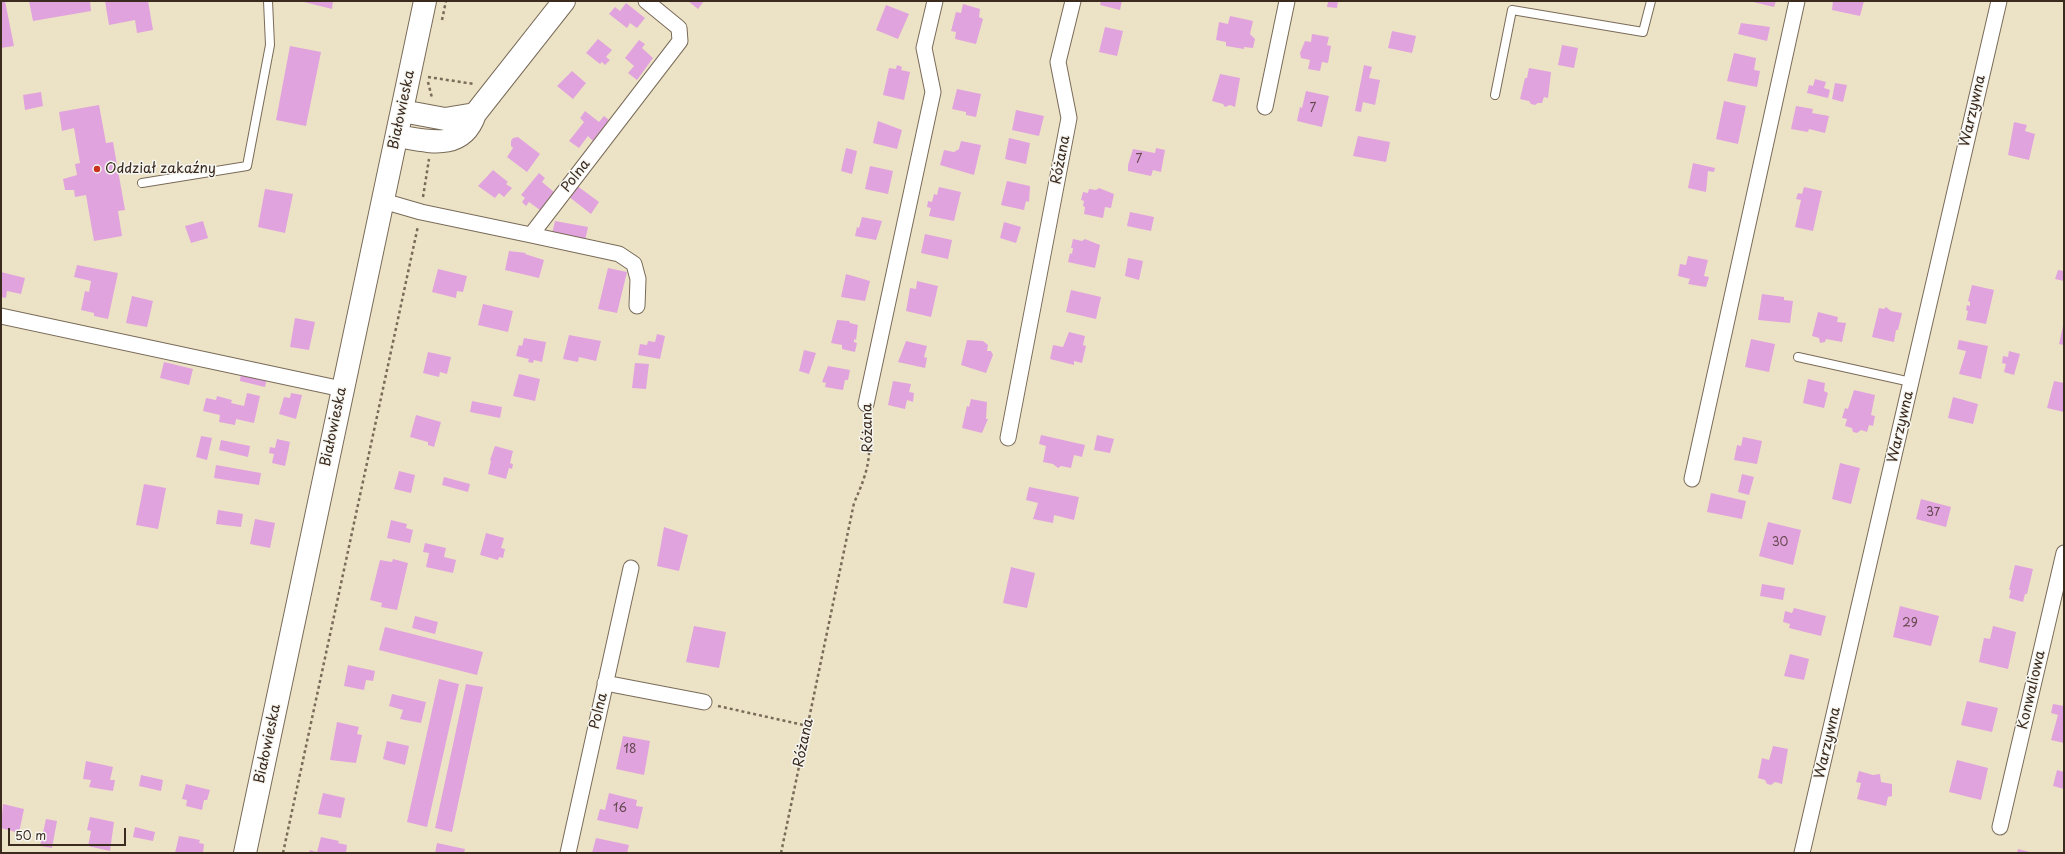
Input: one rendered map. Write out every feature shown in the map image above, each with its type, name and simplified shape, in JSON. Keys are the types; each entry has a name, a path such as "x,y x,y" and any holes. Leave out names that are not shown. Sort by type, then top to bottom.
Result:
{"main road":[{"name":"Białowieska","path":"245,853 425,1"},
{"path":"396,136 432,141 446,141 466,133 472,125 475,114 564,1"},
{"path":"402,111 434,118 456,118 475,114"}],"street":[{"name":"Polna","path":"530,234 680,41 679,28 646,1"},
{"name":"Różana","path":"866,404 933,92 924,48 935,1"},
{"name":"Różana","path":"1008,438 1069,118 1058,62 1073,1"},
{"path":"1265,107 1286,1"},
{"path":"1692,479 1797,1"},
{"name":"Warzywna","path":"1802,853 1999,1"},
{"path":"383,201 421,212 619,254 634,264 638,279 637,306"},
{"path":"1,316 342,389"},
{"name":"Konwaliowa","path":"2000,827 2064,553"},
{"name":"Polna","path":"568,853 631,568"},
{"path":"605,683 704,702"}],"lane":[{"path":"142,183 247,166 270,45 268,1"},
{"path":"1495,95 1512,10 1643,32 1651,1"},
{"path":"1798,357 1911,382"}],"path":[{"path":"441,22 446,1"},
{"path":"425,70 434,104 434,118"},
{"path":"283,853 421,212 432,141"},
{"name":"Różana","path":"781,853 854,503 867,472 870,443 866,404"},
{"path":"704,702 808,726"}],"building":[{"path":"1,1 5,1 14,46 1,48"},
{"path":"29,1 90,1 91,11 33,21"},
{"path":"105,1 148,1 153,30 137,33 135,20 109,25"},
{"path":"300,1 333,1 332,9"},
{"path":"688,1 704,1 698,9"},
{"path":"1101,1 1122,1 1120,10 1100,5"},
{"path":"1324,1 1338,1 1337,8 1327,7 1328,2"},
{"path":"1749,1 1776,1 1774,7"},
{"path":"1833,1 1864,1 1860,16 1832,10"},
{"path":"626,3 645,18 637,28 630,23 627,28 609,14 615,7 620,11"},
{"path":"963,4 980,9 979,17 983,19 976,44 955,39 956,32 951,31 956,12 961,13"},
{"path":"886,5 909,14 898,39 876,30"},
{"path":"1230,16 1253,21 1250,34 1255,39 1253,48 1244,47 1244,49 1226,46 1226,42 1216,40 1219,22 1228,24"},
{"path":"1741,23 1770,27 1767,41 1738,34"},
{"path":"1105,27 1123,31 1117,56 1099,52"},
{"path":"1392,31 1416,36 1412,53 1388,48"},
{"path":"1312,34 1329,37 1327,45 1331,46 1328,63 1322,62 1320,71 1308,69 1310,60 1301,58 1300,53 1305,41 1311,42"},
{"path":"598,39 612,50 606,57 610,60 605,65 602,62 600,64 586,53"},
{"path":"639,40 645,44 642,48 653,58 637,80 628,73 634,66 625,58"},
{"path":"1562,45 1578,48 1574,68 1558,65"},
{"path":"290,46 321,52 306,126 276,120"},
{"path":"1734,53 1756,58 1754,70 1760,71 1757,87 1727,81"},
{"path":"897,65 902,67 901,70 910,72 904,100 883,95 889,68 896,69"},
{"path":"1364,65 1372,67 1369,78 1380,80 1375,105 1363,102 1361,112 1355,111"},
{"path":"1529,68 1551,72 1548,98 1544,97 1542,103 1535,105 1531,104 1529,101 1520,99"},
{"path":"572,71 586,83 573,99 557,86"},
{"path":"1220,74 1240,78 1235,107 1230,105 1225,107 1223,104 1212,101"},
{"path":"1815,79 1826,82 1824,88 1830,90 1828,98 1807,93 1809,85 1813,86"},
{"path":"1835,83 1847,85 1843,102 1832,99"},
{"path":"957,89 981,94 976,117 966,115 966,112 952,109"},
{"path":"1306,91 1329,96 1322,127 1297,121"},
{"path":"41,92 43,106 25,110 23,95"},
{"path":"1724,101 1746,106 1738,144 1716,139"},
{"name":"Oddział zakaźny","path":"99,105 106,143 113,142 125,210 118,211 122,236 94,241 86,195 75,197 74,190 65,190 63,179 77,175 75,164 80,163 74,128 62,131 59,112"},
{"path":"1796,106 1813,109 1812,113 1829,116 1825,133 1809,129 1808,132 1791,129"},
{"path":"1016,110 1044,116 1039,136 1012,130"},
{"path":"585,111 599,122 604,116 609,120 593,141 588,136 579,148 569,141 584,122 580,118"},
{"path":"878,121 902,130 897,149 873,143"},
{"path":"2014,122 2027,125 2025,131 2035,134 2029,160 2008,155"},
{"path":"1358,136 1390,142 1386,162 1353,156"},
{"path":"518,137 540,154 527,172 507,157 513,148 511,146 511,141 513,138"},
{"path":"1009,138 1030,143 1026,164 1005,159"},
{"path":"961,141 981,145 974,175 940,165 944,150 954,152 959,149"},
{"path":"846,148 857,151 852,174 841,171"},
{"path":"1156,148 1165,150 1161,172 1153,170 1151,176 1128,171 1128,165 1133,149 1155,153"},
{"path":"1693,163 1715,168 1714,172 1708,171 1706,192 1688,188"},
{"path":"870,166 893,171 888,194 865,189"},
{"path":"493,170 508,182 506,184 512,188 504,197 499,193 495,198 478,186"},
{"path":"539,173 545,178 542,182 554,192 540,210 529,202 526,206 522,202 525,198 521,195"},
{"path":"1007,181 1030,186 1029,202 1026,201 1024,210 1001,205"},
{"path":"576,185 599,202 591,214 568,196"},
{"path":"939,187 961,192 954,221 929,216 931,208 927,207 928,201 932,202 934,194 937,195"},
{"path":"1804,187 1822,191 1813,231 1795,227 1801,200 1796,199 1798,193 1802,194"},
{"path":"1099,188 1114,194 1111,208 1105,207 1103,218 1084,214 1084,201 1081,200 1083,192 1088,193 1089,189 1096,190"},
{"path":"265,189 293,194 285,233 258,227"},
{"path":"1130,212 1154,217 1151,231 1127,226"},
{"path":"862,217 882,221 876,240 855,236 857,227 859,228"},
{"path":"203,221 208,238 191,243 185,226"},
{"path":"555,221 588,227 585,241 552,234"},
{"path":"1004,222 1021,227 1016,243 1000,238"},
{"path":"925,234 952,240 948,259 921,253"},
{"path":"1073,239 1082,241 1085,239 1100,245 1095,268 1068,262 1070,253 1072,254 1073,248 1071,248"},
{"path":"509,251 526,253 525,254 544,260 539,278 505,270"},
{"path":"1688,256 1708,260 1704,276 1709,277 1706,287 1688,284 1690,279 1678,276 1680,264 1686,265"},
{"path":"1128,258 1143,261 1139,280 1125,276"},
{"path":"77,265 118,273 108,319 94,316 94,313 81,310 85,291 89,292 91,281 74,277"},
{"path":"608,268 627,272 617,313 598,309"},
{"path":"438,269 467,276 463,292 457,291 456,298 432,292"},
{"path":"2058,270 2064,271 2064,281 2055,279"},
{"path":"1,272 25,278 21,294 7,291 6,298 1,297"},
{"path":"846,274 870,281 865,301 841,297"},
{"path":"917,281 938,286 931,317 906,311 910,288 916,289"},
{"path":"1972,285 1994,290 1986,324 1966,320 1968,311 1966,310 1967,305 1970,306 1970,302 1968,301"},
{"path":"1071,290 1101,297 1096,319 1066,312"},
{"path":"1762,294 1784,297 1784,300 1793,301 1790,323 1758,320"},
{"path":"132,296 153,301 147,327 126,323"},
{"path":"483,304 513,311 508,332 478,325"},
{"path":"1886,307 1891,311 1902,313 1898,330 1896,330 1894,342 1872,337 1879,308 1884,309"},
{"path":"1818,312 1838,317 1837,322 1846,323 1842,342 1826,339 1825,342 1820,343 1819,338 1812,336"},
{"path":"295,318 315,322 309,350 290,347"},
{"path":"837,320 849,321 850,323 858,325 856,340 854,339 854,342 857,343 855,352 842,349 842,345 831,343"},
{"path":"2064,326 2064,345 2059,344"},
{"path":"1069,332 1085,336 1083,345 1086,346 1082,363 1074,361 1074,365 1050,359 1053,345 1063,347"},
{"path":"657,334 665,336 660,359 638,355 640,344 647,345 648,341 655,342"},
{"path":"569,335 601,341 596,361 579,357 578,362 563,359"},
{"path":"524,338 546,342 542,362 534,360 533,363 528,362 529,359 516,356 519,345 522,346"},
{"path":"1751,339 1775,344 1769,372 1745,367"},
{"path":"967,340 983,341 988,345 987,351 991,351 993,355 986,373 961,365"},
{"path":"1959,340 1988,346 1981,379 1959,374 1966,351 1957,349"},
{"path":"906,341 927,346 924,357 927,358 925,368 898,362"},
{"path":"804,350 816,353 809,374 799,371"},
{"path":"2009,351 2020,354 2014,375 2004,372 2006,364 2002,363 2003,356 2008,357"},
{"path":"428,352 451,357 447,374 440,372 439,377 423,373"},
{"path":"164,362 193,369 189,385 160,378"},
{"path":"635,363 649,364 646,389 632,388"},
{"path":"828,366 850,370 848,380 845,380 843,390 825,387 826,383 822,382"},
{"path":"241,372 267,377 265,387 240,381"},
{"path":"519,374 540,379 535,401 513,396"},
{"path":"1808,379 1825,383 1824,391 1828,393 1824,408 1803,403"},
{"path":"893,381 911,384 909,392 914,393 913,402 907,400 905,409 888,405"},
{"path":"2054,381 2064,383 2064,412 2047,408"},
{"path":"1854,390 1875,395 1871,415 1875,416 1873,426 1869,425 1867,432 1861,430 1857,433 1853,432 1852,428 1845,426 1847,419 1842,418 1845,408 1848,409"},
{"path":"247,393 260,396 254,423 236,419 235,425 219,422 220,415 203,411 206,398 216,400 217,396 232,400 231,403 244,406"},
{"path":"291,393 302,395 296,419 279,414 284,397 290,398"},
{"path":"1953,397 1978,404 1973,424 1948,418"},
{"path":"971,399 987,402 986,419 988,419 982,433 962,428 967,406 969,407"},
{"path":"472,401 502,407 500,418 470,412"},
{"path":"416,415 441,422 434,447 428,445 428,442 410,437"},
{"path":"1041,435 1085,445 1082,457 1074,455 1071,468 1061,466 1058,468 1053,464 1043,462 1046,446 1039,444"},
{"path":"1097,435 1114,439 1110,453 1094,450"},
{"path":"201,436 212,438 207,460 196,457"},
{"path":"1743,437 1762,441 1757,464 1734,460 1737,445 1741,446"},
{"path":"277,439 290,442 285,466 272,463 274,454 269,453 270,447 275,448"},
{"path":"221,440 250,446 248,457 219,450"},
{"path":"495,446 513,451 510,463 513,464 512,469 509,468 506,479 488,474 490,460"},
{"path":"1840,463 1860,468 1851,504 1832,499"},
{"path":"216,465 261,473 259,485 214,478"},
{"path":"399,471 415,475 411,493 394,489"},
{"path":"1742,474 1754,477 1749,495 1738,492"},
{"path":"444,477 470,484 468,492 442,485"},
{"path":"144,484 166,488 158,529 136,525"},
{"path":"1029,487 1079,497 1074,520 1054,515 1053,523 1033,519 1038,503 1026,500"},
{"path":"1711,493 1746,501 1742,519 1707,512"},
{"path":"1921,499 1951,507 1946,527 1916,519"},
{"path":"218,510 243,514 241,527 216,524"},
{"path":"255,519 275,523 270,548 250,544"},
{"path":"391,520 407,524 406,528 413,530 410,543 387,538"},
{"path":"1768,522 1801,530 1793,565 1759,556"},
{"path":"664,527 688,535 679,571 657,566"},
{"path":"486,533 504,538 501,548 505,549 503,558 499,557 498,560 480,555"},
{"path":"425,543 446,548 444,557 456,560 453,573 426,567 429,553 423,552"},
{"path":"393,559 408,563 397,610 381,607 382,603 370,600 380,560 392,562"},
{"path":"2015,565 2033,569 2027,594 2025,594 2023,602 2009,598 2011,590 2009,590"},
{"path":"1011,567 1035,573 1027,608 1003,603"},
{"path":"1762,584 1785,588 1783,600 1760,596"},
{"path":"1900,606 1939,616 1931,646 1893,637"},
{"path":"1794,608 1826,616 1821,636 1789,628 1790,624 1783,622 1785,611 1792,613"},
{"path":"415,616 438,622 435,634 412,628"},
{"path":"694,626 726,632 719,668 686,662"},
{"path":"1993,626 2016,632 2008,669 1979,662 1984,638 1990,639"},
{"path":"385,627 483,652 477,675 379,650"},
{"path":"1790,654 1809,659 1804,680 1784,676"},
{"path":"348,665 375,671 373,681 366,680 364,690 344,686"},
{"path":"439,679 459,684 427,827 407,822"},
{"path":"466,684 483,687 452,832 435,828"},
{"path":"392,694 426,702 421,723 400,719 403,710 389,706"},
{"path":"1967,701 1998,708 1992,732 1961,725"},
{"path":"2053,704 2064,706 2064,743 2051,740 2058,715 2051,713"},
{"path":"337,722 359,727 357,734 362,735 356,763 330,760"},
{"path":"623,736 650,741 644,775 616,769"},
{"path":"387,741 409,746 405,765 383,759"},
{"path":"1773,746 1788,749 1782,784 1775,782 1771,785 1767,784 1765,780 1758,778 1762,758 1769,760"},
{"path":"1957,760 1988,768 1981,800 1949,792"},
{"path":"86,761 113,767 110,780 115,780 113,791 89,787 91,780 83,779"},
{"path":"2057,770 2064,772 2064,789 2053,786"},
{"path":"1859,771 1873,775 1880,774 1881,782 1892,784 1892,796 1888,797 1886,806 1857,799 1861,783 1856,782"},
{"path":"141,775 163,780 161,791 139,786"},
{"path":"186,784 210,790 207,800 204,800 202,810 186,806 187,800 182,799"},
{"path":"323,793 345,798 341,818 318,814"},
{"path":"609,793 637,800 636,806 643,807 638,829 597,820 600,809 605,810"},
{"path":"3,804 24,809 19,833 1,828"},
{"path":"90,817 114,822 110,851 88,846 91,831 87,830"},
{"path":"46,819 57,821 52,848 40,846"},
{"path":"135,827 155,832 153,841 133,837"},
{"path":"179,836 200,840 199,843 204,844 203,853 175,853"},
{"path":"321,837 339,841 338,843 347,845 346,853 309,853 310,850 317,852"},
{"path":"596,838 629,845 627,853 592,853"},
{"path":"437,843 465,849 464,853 435,853"},
{"path":"2018,849 2030,852 2030,853 2017,853"}],"place":[{"name":"Oddział zakaźny","path":"97,169"}]}
